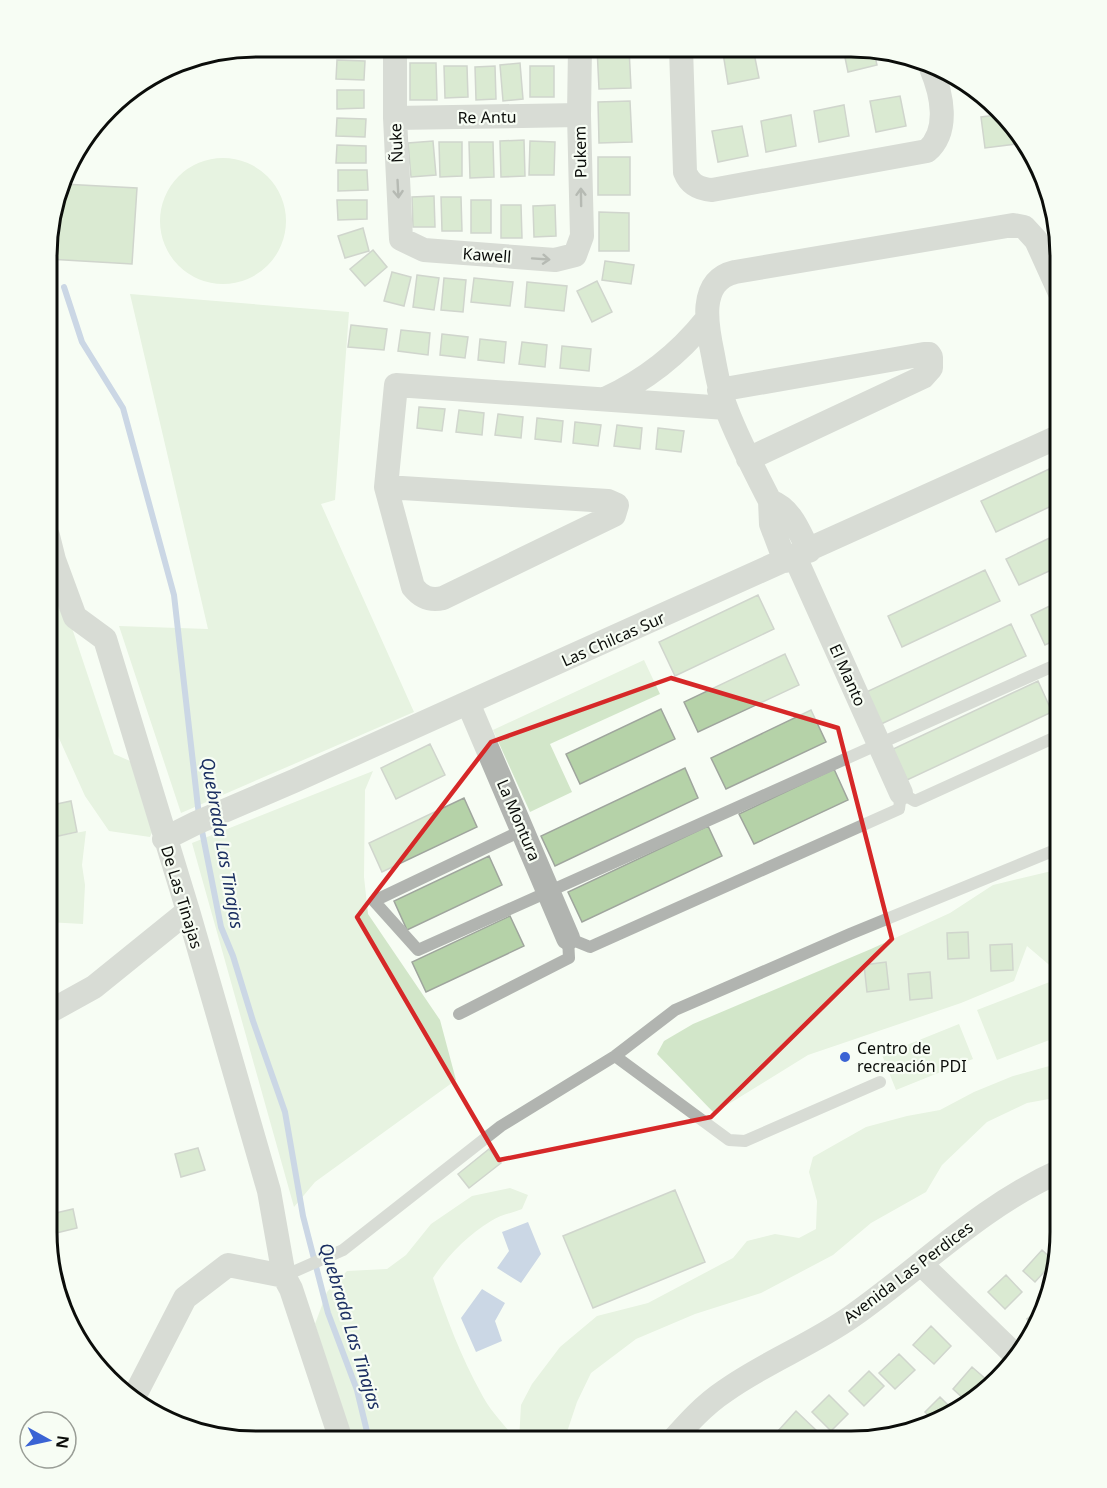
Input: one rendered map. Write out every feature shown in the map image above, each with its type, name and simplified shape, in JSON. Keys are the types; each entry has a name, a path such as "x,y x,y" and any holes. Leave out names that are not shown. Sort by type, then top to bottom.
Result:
{"street":[{"name":"Ñuke","path":"394,57 401,239"},
{"name":"Pukem","path":"575,255 582,236 580,57"},
{"path":"681,57 684,167 693,184 706,190 721,190 927,151 938,138 942,124 934,75"},
{"name":"Re Antu","path":"395,118 579,115"},
{"path":"386,487 608,501 617,505 614,515 443,598 423,597 412,587 386,487 396,385 603,400 723,399 924,354 931,357 931,368 923,376 748,459 723,399 706,320 714,285 727,274 1013,225 1024,227 1035,240 1050,272"},
{"name":"Kawell","path":"401,239 424,250 555,260 575,255"},
{"path":"603,400 632,386 664,364 687,343 706,320"},
{"name":"Las Chilcas Sur","path":"164,839 204,819 797,556 1050,441"},
{"name":"El Manto","path":"748,459 770,501 789,513 797,556 901,793"},
{"name":"De Las Tinajas","path":"57,574 75,617 105,639 164,839 188,911 269,1191 284,1276 299,1311 338,1431"},
{"name":"La Montura","path":"468,703 568,938"},
{"path":"57,1007 94,987 188,911"},
{"name":"Avenida Las Perdices","path":"681,1431 724,1391 848,1319 981,1216 1050,1176"},
{"path":"921,1264 1011,1351"},
{"path":"137,1391 185,1298 228,1265 284,1276"}],"lane":[{"path":"523,830 374,901 418,950 1050,667"},
{"path":"459,1014 569,958 568,938 590,947 899,809 901,793 915,801 1050,740"},
{"path":"284,1276 343,1250 364,1236 501,1126 615,1056 675,1010 850,934 1050,852"},
{"path":"615,1056 729,1140 745,1141 880,1082"}],"highlighted area":[{"path":"671,678 838,728 892,939 711,1117 499,1160 357,917 491,742"}],"green space":[{"path":"223,158 247,163 267,177 281,197 286,221 281,245 267,265 247,279 223,284 199,279 179,265 165,245 160,221 165,197 179,177 199,163"},
{"path":"130,294 349,312 335,500 321,504 414,712 181,813 119,626 208,629"},
{"path":"57,526 69,572 62,598 114,754 146,768 162,809 150,837 109,831 85,796 58,736"},
{"path":"644,660 660,694 550,744 572,792 530,812 493,730"},
{"path":"373,771 365,790 364,877 368,914 440,1020 456,1080 315,1182 294,1207 192,843"},
{"path":"86,831 82,865 85,885 83,924 57,923 57,836"},
{"path":"1050,871 1050,966 1027,946 1014,981 961,1003 808,1055 714,1113 657,1054 664,1041 693,1024 950,913 993,885"},
{"path":"1050,982 1050,1040 997,1060 977,1010"},
{"path":"959,1024 973,1059 896,1090 882,1055"},
{"path":"1050,1066 1050,1099 1027,1103 987,1122 942,1165 926,1192 871,1223 833,1255 761,1293 695,1314 636,1339 591,1373 577,1402 567,1431 520,1431 521,1405 532,1384 560,1347 597,1316 648,1303 733,1258 747,1241 775,1234 799,1238 816,1229 817,1201 809,1172 813,1157 866,1127 940,1110 974,1092 1013,1076"},
{"path":"510,1188 528,1195 522,1209 495,1219 466,1239 433,1278 454,1337 467,1365 485,1400 509,1431 347,1431 315,1324 327,1292 347,1271 387,1269 406,1255 431,1224 472,1196"}],"water":[{"path":"528,1222 541,1254 521,1283 497,1268 509,1251 502,1232"},
{"path":"482,1289 505,1303 495,1321 502,1341 476,1352 461,1318"}],"building":[{"path":"597,57 629,57 631,88 599,89"},
{"path":"724,57 755,57 759,78 728,84"},
{"path":"845,57 876,59 877,65 848,72"},
{"path":"337,60 365,61 364,80 336,79"},
{"path":"410,63 436,63 437,100 410,100"},
{"path":"520,63 523,99 503,101 500,65"},
{"path":"444,66 467,66 468,97 445,98"},
{"path":"495,66 496,99 476,100 475,67"},
{"path":"530,66 554,66 554,97 530,97"},
{"path":"337,90 364,90 364,108 337,109"},
{"path":"900,96 906,126 876,132 870,101"},
{"path":"630,101 632,142 599,143 598,102"},
{"path":"844,105 849,136 819,142 814,111"},
{"path":"791,115 796,146 766,152 761,121"},
{"path":"992,116 1016,144 985,148 981,117"},
{"path":"337,118 366,119 365,137 336,136"},
{"path":"742,126 748,156 718,162 712,131"},
{"path":"524,140 525,176 501,177 500,141"},
{"path":"433,141 436,175 411,177 408,143"},
{"path":"530,141 555,142 554,175 529,175"},
{"path":"439,142 462,142 462,176 440,177"},
{"path":"469,142 493,142 494,177 470,178"},
{"path":"337,145 366,146 366,163 336,163"},
{"path":"598,157 630,157 630,195 598,195"},
{"path":"338,170 367,170 368,190 338,191"},
{"path":"71,184 137,188 132,264 57,260 61,217"},
{"path":"434,196 435,227 413,227 412,197"},
{"path":"441,197 461,197 462,231 442,231"},
{"path":"337,200 367,200 367,219 338,220"},
{"path":"471,200 491,200 491,233 471,233"},
{"path":"501,205 521,205 522,238 501,238"},
{"path":"555,205 556,236 534,237 533,206"},
{"path":"599,212 629,213 629,251 599,251"},
{"path":"363,228 369,251 345,258 338,236"},
{"path":"373,250 387,267 365,286 350,269"},
{"path":"605,261 634,265 631,284 602,280"},
{"path":"392,272 411,277 404,306 384,301"},
{"path":"417,275 439,278 434,310 413,307"},
{"path":"444,278 466,280 463,312 441,310"},
{"path":"474,278 513,282 510,306 471,302"},
{"path":"597,281 612,312 592,322 577,291"},
{"path":"527,282 567,286 564,311 525,307"},
{"path":"351,325 387,329 384,350 348,347"},
{"path":"401,330 430,333 428,355 398,351"},
{"path":"442,334 468,337 465,358 440,355"},
{"path":"480,339 506,342 504,363 478,360"},
{"path":"522,342 547,345 545,367 519,364"},
{"path":"562,346 591,349 589,371 560,368"},
{"path":"419,407 445,409 442,431 417,428"},
{"path":"459,410 484,413 482,435 456,432"},
{"path":"498,414 523,417 521,438 495,435"},
{"path":"537,418 563,421 561,442 535,439"},
{"path":"575,422 601,425 598,446 573,443"},
{"path":"617,425 642,428 640,449 614,446"},
{"path":"658,428 684,431 681,452 656,449"},
{"path":"1050,469 1050,507 996,532 981,501"},
{"path":"1050,538 1050,571 1019,585 1006,559"},
{"path":"985,570 1000,601 902,647 888,616"},
{"path":"758,595 774,629 675,676 659,642"},
{"path":"1050,606 1050,643 1045,645 1031,615"},
{"path":"1011,624 1026,656 877,726 862,694"},
{"path":"785,654 799,685 698,732 684,702"},
{"path":"1038,681 1050,708 1050,713 907,780 893,749"},
{"path":"661,709 675,739 580,784 566,754"},
{"path":"811,710 826,742 726,789 711,758"},
{"path":"430,744 445,775 396,799 381,768"},
{"path":"685,768 698,798 555,866 541,836"},
{"path":"834,769 848,800 754,844 739,814"},
{"path":"464,798 477,827 382,872 369,843"},
{"path":"71,801 77,832 57,836 57,804"},
{"path":"708,826 722,856 582,922 568,892"},
{"path":"489,856 502,885 407,930 394,901"},
{"path":"510,916 524,946 426,992 412,962"},
{"path":"968,932 969,958 948,959 947,933"},
{"path":"1012,944 1013,970 991,971 990,945"},
{"path":"886,962 889,989 867,992 864,965"},
{"path":"930,972 932,998 910,1000 908,974"},
{"path":"198,1148 205,1170 181,1177 175,1154"},
{"path":"489,1149 501,1163 469,1188 458,1174"},
{"path":"675,1190 705,1262 593,1308 563,1236"},
{"path":"73,1209 77,1228 57,1233 57,1213"},
{"path":"1042,1250 1048,1256 1046,1270 1035,1282 1023,1271"},
{"path":"1006,1275 1022,1292 1005,1309 988,1292"},
{"path":"931,1326 951,1346 934,1364 913,1345"},
{"path":"899,1354 915,1370 895,1389 879,1373"},
{"path":"972,1367 985,1379 962,1398 953,1389"},
{"path":"869,1371 884,1386 864,1406 849,1391"},
{"path":"829,1395 848,1414 831,1431 812,1412"},
{"path":"940,1397 949,1406 928,1415 925,1412"},
{"path":"796,1411 817,1431 778,1431"}],"waterway":[{"name":"Quebrada Las Tinajas","path":"64,287 82,342 123,408 174,595 199,816"},
{"name":"Quebrada Las Tinajas","path":"201,826 221,927 233,956 285,1112 303,1216 328,1313 357,1390 367,1431"}],"place":[{"name":"Centro de recreación PDI","path":"845,1057"}]}
